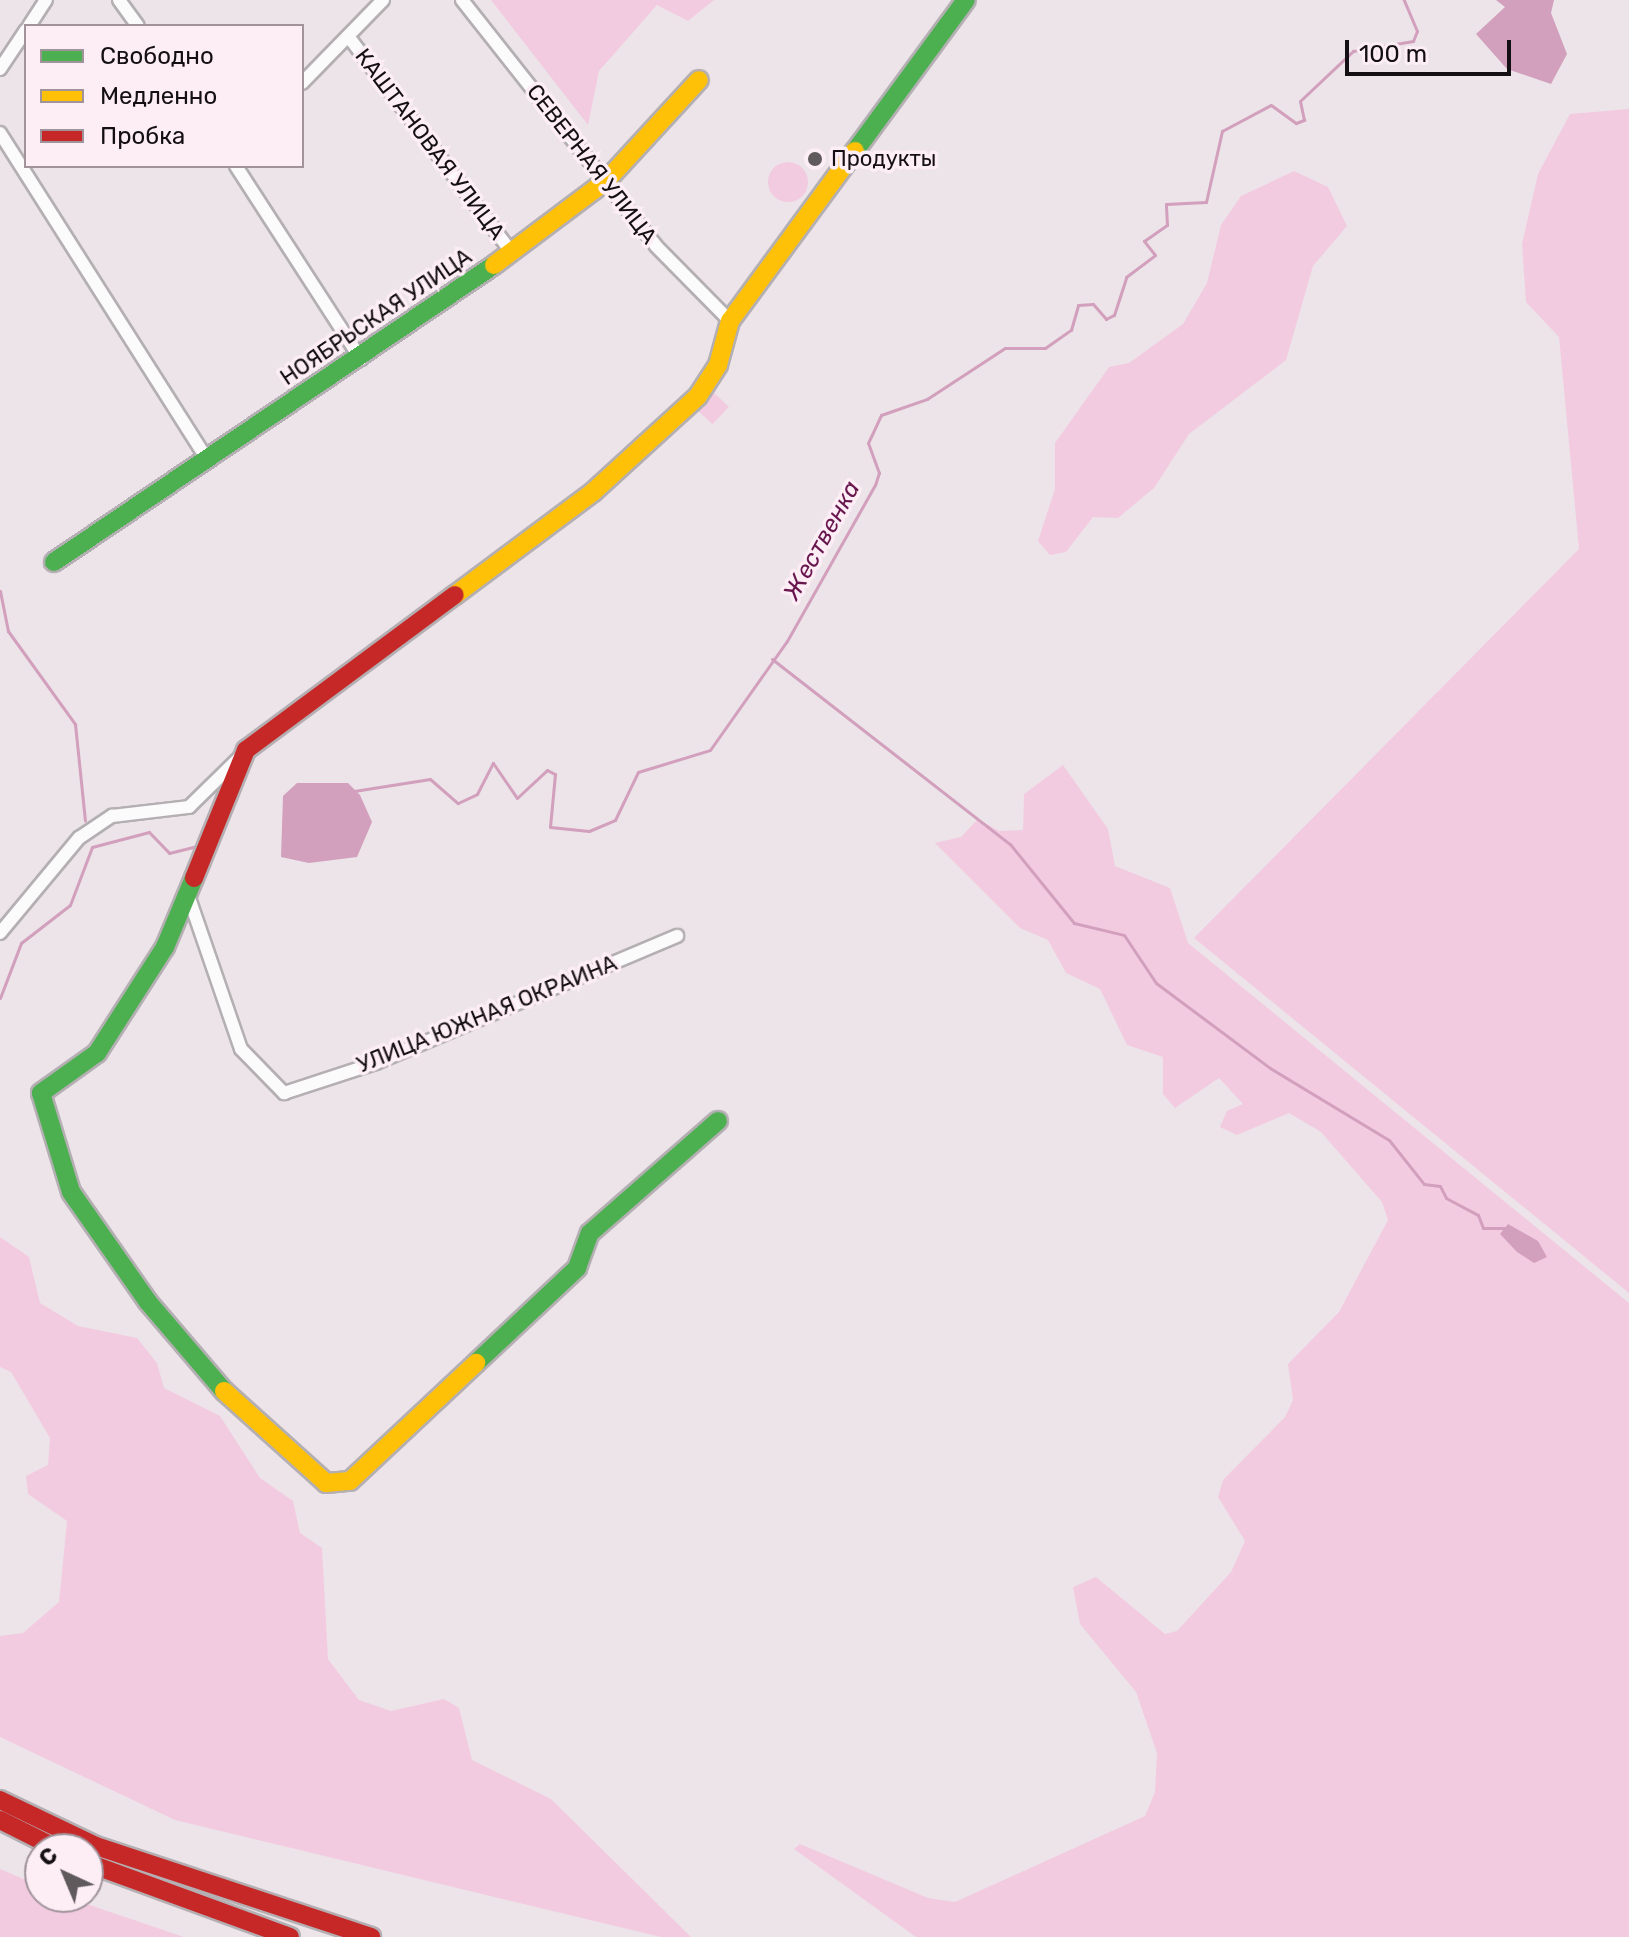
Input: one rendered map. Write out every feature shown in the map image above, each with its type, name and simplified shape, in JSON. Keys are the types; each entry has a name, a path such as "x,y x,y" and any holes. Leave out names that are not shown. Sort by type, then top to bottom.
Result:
{"street":[{"path":"30,24 46,0"},
{"path":"119,0 137,24"},
{"path":"304,81 383,0"},
{"name":"СЕВЕРНАЯ УЛИЦА","path":"462,0 606,181 730,321"},
{"path":"0,933 79,838 112,816 189,807 246,750 593,492 698,396 718,365 730,321 966,0"},
{"path":"0,69 24,33"},
{"name":"КАШТАНОВАЯ УЛИЦА","path":"348,36 512,253"},
{"name":"НОЯБРЬСКАЯ УЛИЦА","path":"54,562 361,359 512,253 606,181 699,80"},
{"path":"0,133 207,459"},
{"path":"237,168 361,359"},
{"path":"246,750 165,947 97,1053 41,1093 47,1131 71,1192 180,1343 253,1424 326,1483 350,1481 577,1268 590,1233 718,1121"},
{"name":"УЛИЦА ЮЖНАЯ ОКРАИНА","path":"188,895 241,1049 284,1093 376,1063 677,936"},
{"path":"0,1800 96,1846 371,1937"},
{"path":"0,1820 26,1833"},
{"path":"104,1869 290,1937"}],"shaded area":[{"path":"491,0 714,0 688,21 657,5 599,71 588,125"},
{"path":"1496,0 1554,0 1551,13 1567,54 1551,84 1507,69 1476,34 1505,7"},
{"path":"1629,109 1629,1293 1194,938 1579,549 1559,337 1526,302 1522,244 1538,174 1570,114"},
{"path":"788,162 802,168 808,182 802,196 788,202 774,196 768,182 774,168"},
{"path":"1294,171 1328,187 1347,226 1313,266 1286,360 1189,434 1154,488 1118,518 1093,517 1066,552 1050,555 1038,541 1055,489 1055,443 1109,367 1129,363 1183,324 1207,283 1221,225 1241,196"},
{"path":"712,391 729,407 712,424 696,409"},
{"path":"1063,765 1108,829 1115,866 1170,888 1188,943 1629,1303 1629,1937 916,1937 794,1849 800,1844 928,1898 955,1902 1145,1816 1155,1792 1157,1753 1136,1692 1080,1624 1073,1587 1096,1577 1165,1634 1177,1631 1231,1572 1245,1541 1218,1497 1223,1480 1285,1417 1293,1400 1288,1364 1339,1312 1388,1220 1382,1202 1321,1132 1289,1113 1237,1135 1220,1127 1227,1111 1243,1104 1219,1078 1175,1108 1163,1094 1163,1057 1127,1045 1100,989 1066,973 1048,940 1020,928 935,843 961,837 978,819 999,831 1023,830 1024,794"},
{"path":"297,783 348,783 360,795 372,822 357,857 309,863 281,857 283,796"},
{"path":"1508,1224 1538,1241 1547,1257 1534,1263 1517,1252 1500,1234"},
{"path":"0,1237 29,1257 40,1303 78,1326 137,1338 157,1363 164,1388 220,1416 260,1478 293,1501 300,1533 322,1548 328,1659 359,1700 391,1711 444,1699 459,1708 472,1760 551,1799 691,1937 661,1937 175,1820 0,1737 0,1636 23,1633 59,1602 67,1521 28,1494 26,1476 48,1465 50,1438 11,1372 0,1367"},
{"path":"0,1869 24,1879 24,1913 104,1913 104,1910 184,1937 0,1937"}],"waterway":[{"name":"Жественка","path":"354,791 430,779 458,803 477,794 493,763 517,798 547,770 555,774 550,827 589,831 615,820 638,772 710,750 787,641 875,485 879,473 868,443 881,415 927,399 1005,348 1045,348 1071,330 1078,305 1093,304 1106,319 1114,315 1126,277 1155,255 1144,241 1167,225 1166,204 1206,202 1222,131 1271,105 1296,123 1304,120 1300,101 1353,51 1413,41 1417,31 1404,0"},
{"path":"0,591 8,631 75,724 85,820"},
{"path":"772,659 1010,844 1074,923 1124,935 1156,983 1270,1068 1389,1140 1424,1184 1440,1186 1446,1198 1478,1215 1483,1228 1504,1228"},
{"name":"Жественка","path":"0,998 21,943 70,905 92,847 149,832 169,853 197,846"}],"traffic: fast":[{"path":"855,151 966,0"},
{"path":"54,562 494,265"},
{"path":"194,878 165,947 97,1053 41,1093 71,1192 148,1302 224,1391"},
{"path":"476,1363 577,1268 590,1233 718,1121"}],"traffic: slow":[{"path":"494,265 606,181 699,80"},
{"path":"455,595 593,492 698,396 718,365 730,321 855,151"},
{"path":"224,1391 326,1483 350,1481 476,1363"}],"traffic: jam":[{"path":"194,878 246,750 455,595"},
{"path":"0,1800 96,1846 371,1937"},
{"path":"0,1820 26,1833"},
{"path":"104,1869 290,1937"}],"place":[{"name":"Продукты","path":"815,159"}]}
